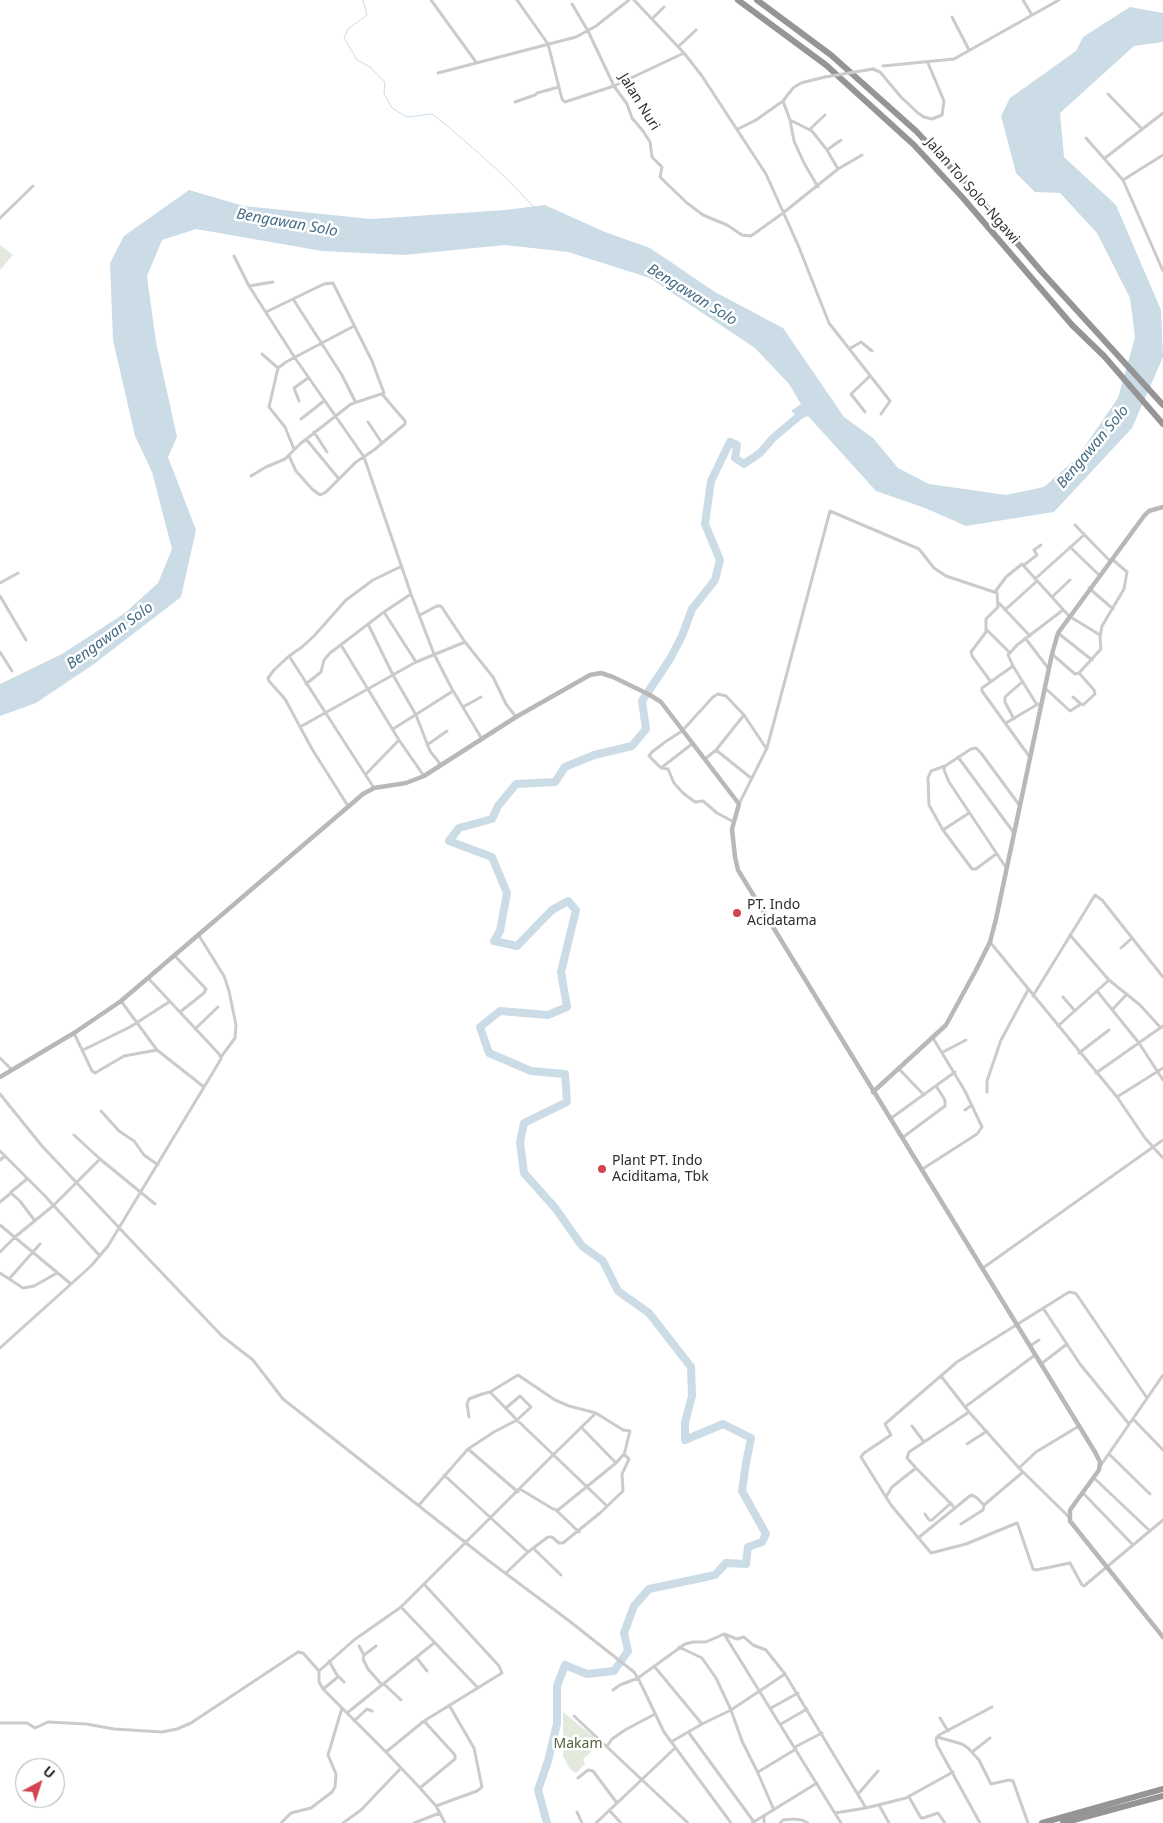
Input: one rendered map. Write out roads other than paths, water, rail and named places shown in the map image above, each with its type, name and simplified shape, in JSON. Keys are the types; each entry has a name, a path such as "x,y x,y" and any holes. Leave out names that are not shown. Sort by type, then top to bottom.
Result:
{"highway":[{"name":"Jalan Tol Solo–Ngawi","path":"738,0 826,65 914,145 964,198 1072,325 1104,356 1163,424"},
{"name":"Jalan Tol Solo–Ngawi","path":"757,0 831,55 916,131 972,189 1081,316 1163,405"},
{"path":"1042,1823 1163,1789"},
{"path":"1063,1823 1087,1820 1163,1796"}],"street":[{"path":"430,0 476,62"},
{"path":"517,0 548,44 562,99 567,102 614,86 684,53"},
{"path":"438,73 576,37 588,31 629,0"},
{"path":"634,0 678,46 702,76 766,174 798,244 826,316 890,401 882,414"},
{"path":"1023,0 1032,15"},
{"path":"883,66 951,60 1059,0"},
{"name":"Jalan Nuri","path":"572,4 588,31 614,86 627,104 632,118 644,131 650,142 652,157 662,168 660,177 687,203 704,215 748,237 783,213"},
{"path":"652,19 664,7"},
{"path":"952,17 969,50"},
{"path":"678,46 696,30"},
{"path":"738,129 756,120 783,101 792,88 801,83 873,69 880,72 901,97 918,113 932,119 942,115 944,101 928,63"},
{"path":"515,102 559,87"},
{"path":"1108,94 1142,129"},
{"path":"783,101 790,120 794,141 804,163 818,186"},
{"path":"1106,158 1163,113"},
{"path":"810,129 825,116"},
{"path":"790,120 810,129 827,150 838,169"},
{"path":"1086,138 1106,158 1123,180 1163,270"},
{"path":"827,150 841,140"},
{"path":"783,213 838,169 862,155"},
{"path":"1123,180 1163,155"},
{"path":"0,218 33,186"},
{"path":"234,256 249,286 295,358 364,457 411,594 434,654 453,691 482,739"},
{"path":"249,286 273,282"},
{"path":"266,312 328,282 333,283 372,361 384,393 382,394 406,423 356,462 326,492 320,495 302,479 289,456"},
{"path":"293,298 342,375 355,401"},
{"path":"294,449 285,427 269,408 278,368 354,326"},
{"path":"849,349 861,342 872,351"},
{"path":"262,354 278,368"},
{"path":"865,412 851,394 870,376"},
{"path":"299,401 294,388 308,378"},
{"path":"251,476 289,456 294,449 314,432 355,401 382,394"},
{"path":"301,419 324,401"},
{"path":"368,422 382,443"},
{"path":"314,432 327,452"},
{"path":"306,439 339,479"},
{"path":"874,1092 933,1038 951,1018 990,942 1058,633 1089,588 1146,513 1163,507"},
{"path":"991,682 971,654 986,630 985,620 998,607 998,596 995,592 946,576 934,568 919,549 830,511 766,748 763,758 739,804 732,839 738,870 1095,1452 1100,1466"},
{"path":"1052,654 1075,674 1079,673 1092,660 1101,649 1100,635 1104,624 1124,589 1127,575 1126,570 1111,560 1075,525"},
{"path":"1005,610 1084,535"},
{"path":"995,592 1006,577 1021,563 1024,565 1037,555 1034,550 1040,545"},
{"path":"1070,547 1099,575"},
{"path":"1024,565 1069,616 1100,635"},
{"path":"348,806 285,700 268,678 289,656 309,640 350,596 374,580 402,566"},
{"path":"0,584 18,573"},
{"path":"1052,597 1070,580"},
{"path":"1089,588 1113,609"},
{"path":"306,684 321,672 324,660 341,645 411,594"},
{"path":"0,596 26,640"},
{"path":"998,603 1030,636"},
{"path":"420,615 440,605 465,642 493,677 506,704 516,717"},
{"path":"1037,705 1008,658 1010,652 1064,610"},
{"path":"384,612 416,662"},
{"path":"368,624 393,676 416,715 431,754 442,765"},
{"path":"986,630 1010,652"},
{"path":"1058,633 1092,660"},
{"path":"1026,639 1049,669"},
{"path":"300,727 416,662 465,642"},
{"path":"341,645 392,730 424,776"},
{"path":"0,652 12,671"},
{"path":"289,656 374,788"},
{"path":"1012,666 982,688 982,691 1030,758"},
{"path":"1045,688 1070,711 1081,704 1083,705 1095,693 1079,673"},
{"path":"0,1077 74,1033 121,1002 363,794 374,788 406,783 424,776 516,717 594,674 608,674 661,702 739,804"},
{"path":"1014,719 1005,702 1005,697 1022,682"},
{"path":"392,730 453,691"},
{"path":"734,822 717,813 703,801 695,802 674,783 668,768 661,768 649,756 682,731 718,694 726,696 744,715 766,748"},
{"path":"463,707 481,697"},
{"path":"1073,697 1081,704"},
{"path":"1006,723 1042,701"},
{"path":"704,760 716,750 744,715"},
{"path":"427,745 447,731"},
{"path":"366,774 399,740"},
{"path":"661,768 692,744"},
{"path":"996,854 972,869 943,830 929,805 928,778 931,771 945,766 974,748 979,750 1020,807"},
{"path":"716,750 751,778"},
{"path":"958,757 1014,834"},
{"path":"945,766 945,773 949,782 1007,870"},
{"path":"943,830 969,814"},
{"path":"987,1092 987,1081 1001,1040 1095,895 1102,900 1163,977"},
{"path":"0,1348 92,1266 100,1256 120,1228 221,1057 235,1038 236,1025 224,976 198,934"},
{"path":"1070,935 1109,980 1140,1005 1162,1027 1096,1072"},
{"path":"1121,948 1132,938"},
{"path":"990,942 1079,1053 1117,1097 1139,1129 1163,1158"},
{"path":"175,956 206,990 180,1012"},
{"path":"149,979 221,1057"},
{"path":"1058,1026 1109,980"},
{"path":"1097,991 1139,1043 1163,1080"},
{"path":"1113,1009 1126,995"},
{"path":"1063,997 1075,1011"},
{"path":"121,1002 138,1022 157,1050 204,1087"},
{"path":"83,1050 138,1022 169,1002"},
{"path":"195,1028 218,1007"},
{"path":"1079,1053 1108,1030"},
{"path":"74,1033 92,1071 95,1073 124,1056 157,1050"},
{"path":"922,1170 980,1132 981,1124 943,1052 933,1038"},
{"path":"943,1052 966,1040"},
{"path":"0,1058 12,1070"},
{"path":"1117,1097 1163,1068"},
{"path":"899,1069 924,1095"},
{"path":"890,1119 954,1072"},
{"path":"902,1138 946,1106 945,1100 936,1086"},
{"path":"0,1094 42,1146 222,1336 253,1360 277,1393 289,1404 634,1672 674,1748 731,1823"},
{"path":"965,1110 972,1106"},
{"path":"101,1112 119,1131 136,1143 144,1155 158,1165"},
{"path":"74,1135 155,1204"},
{"path":"982,1268 1163,1140"},
{"path":"0,1151 54,1205 100,1256"},
{"path":"0,1160 5,1156"},
{"path":"0,1252 54,1205 100,1159"},
{"path":"0,1202 27,1179"},
{"path":"10,1193 20,1201 35,1221"},
{"path":"1,1226 71,1284"},
{"path":"9,1279 40,1244"},
{"path":"0,1273 19,1288 27,1288 57,1273"},
{"path":"1147,1398 1075,1293 1072,1292 970,1353 887,1421 885,1424 891,1435 861,1457 886,1497 931,1553 966,1544 1016,1524 1018,1525 1031,1566 1036,1570 1070,1563 1084,1586 1163,1520"},
{"path":"1043,1308 1080,1364 1129,1424"},
{"path":"1029,1346 1039,1340"},
{"path":"1040,1364 1067,1344"},
{"path":"965,1406 1035,1355"},
{"path":"469,1417 467,1408 469,1399 490,1392 518,1375 561,1403 596,1414 623,1430 630,1431 624,1455 560,1508 555,1510"},
{"path":"1069,1518 1070,1510 1094,1478 1100,1466 1163,1375"},
{"path":"941,1376 969,1412 1019,1468 1069,1518 1082,1538 1163,1637"},
{"path":"490,1392 516,1420 607,1506"},
{"path":"419,1505 468,1449 516,1420 531,1407 520,1396 506,1408"},
{"path":"955,1508 907,1458 907,1454 969,1412"},
{"path":"445,1823 436,1806 420,1788 323,1689 318,1682 319,1671 354,1640 400,1607 596,1414"},
{"path":"1133,1419 1163,1450"},
{"path":"912,1426 924,1442"},
{"path":"1019,1468 1036,1452 1079,1426"},
{"path":"581,1427 616,1463"},
{"path":"967,1444 987,1431"},
{"path":"468,1449 519,1490 555,1510 579,1532"},
{"path":"1109,1454 1150,1494"},
{"path":"506,1573 528,1552 549,1536 552,1536 562,1544 579,1532 624,1489 622,1474 630,1460 624,1455"},
{"path":"886,1497 892,1487 916,1468"},
{"path":"961,1524 983,1510 984,1505 1023,1472"},
{"path":"444,1475 528,1552"},
{"path":"1094,1478 1150,1531"},
{"path":"1083,1493 1133,1545"},
{"path":"918,1538 971,1495 984,1505"},
{"path":"925,1514 929,1520 932,1520 950,1504"},
{"path":"534,1549 561,1575"},
{"path":"386,1752 424,1721 500,1674 501,1668 424,1584"},
{"path":"400,1607 478,1688"},
{"path":"724,1634 841,1823"},
{"path":"613,1690 638,1678 679,1648 689,1643 706,1642 724,1634 737,1639 744,1637 753,1645 765,1649 785,1674 859,1793 866,1808"},
{"path":"347,1713 434,1643"},
{"path":"359,1646 364,1655 363,1659 366,1666 383,1685 401,1700"},
{"path":"364,1655 376,1646"},
{"path":"679,1648 705,1660 716,1678 774,1810"},
{"path":"0,1723 27,1723 34,1727 48,1722 93,1725 107,1729 151,1733 170,1731 184,1727 298,1652 303,1653 319,1671"},
{"path":"416,1657 427,1671"},
{"path":"329,1661 338,1677 344,1682"},
{"path":"654,1666 702,1724"},
{"path":"671,1742 731,1710 785,1674"},
{"path":"323,1689 338,1677"},
{"path":"771,1708 798,1693"},
{"path":"436,1806 477,1792 482,1787 474,1748 449,1705"},
{"path":"937,1737 992,1707"},
{"path":"281,1823 291,1813 311,1808 332,1792 335,1786 336,1774 328,1758 328,1753 342,1708"},
{"path":"354,1721 367,1709 372,1711"},
{"path":"781,1724 807,1709"},
{"path":"607,1746 625,1730 655,1714"},
{"path":"574,1716 688,1823"},
{"path":"940,1718 948,1730"},
{"path":"420,1788 456,1759 455,1755 424,1721"},
{"path":"689,1732 753,1822 817,1784"},
{"path":"758,1772 822,1732"},
{"path":"937,1737 962,1744 972,1752 983,1767 991,1784 1009,1780 1014,1781 1028,1823"},
{"path":"937,1737 936,1741 980,1823"},
{"path":"972,1752 990,1738"},
{"path":"596,1823 674,1748"},
{"path":"343,1823 361,1810 401,1768"},
{"path":"578,1778 588,1770 593,1771 617,1803"},
{"path":"859,1793 878,1771"},
{"path":"835,1813 866,1808 909,1797 953,1772"},
{"path":"909,1797 922,1818"},
{"path":"879,1805 889,1823"},
{"path":"609,1810 621,1823"},
{"path":"577,1812 582,1823"},
{"path":"919,1822 922,1818 938,1812 945,1823"},
{"path":"414,1823 440,1813"},
{"path":"764,1815 764,1823"},
{"path":"780,1823 783,1820 793,1819 808,1823"}],"water":[{"name":"Bengawan Solo","path":"1130,7 1163,13 1163,42 1134,46 1060,113 1064,157 1116,205 1161,310 1163,357 1132,428 1054,512 966,526 925,508 876,491 808,416 801,419 791,411 801,404 789,384 755,348 650,278 568,252 505,245 404,255 322,251 196,229 162,240 147,276 156,342 177,437 168,457 196,530 181,597 94,664 36,703 0,716 0,684 62,654 125,613 158,583 172,549 152,472 135,436 113,340 110,263 124,236 189,190 244,206 371,219 505,210 545,205 605,232 650,248 715,292 783,328 844,417 873,438 898,468 929,484 1006,495 1044,487 1076,459 1118,398 1135,337 1130,298 1097,233 1060,193 1035,192 1016,173 1001,116 1010,98 1076,51 1083,37"}],"waterway":[{"path":"363,0 367,15 348,29 344,38 357,60 370,67 385,82 384,94 392,108 407,117 432,114 502,174 534,207"},
{"path":"547,1823 538,1790 548,1761 557,1724 557,1686 565,1665 587,1674 614,1671 628,1651 624,1633 634,1606 649,1589 715,1575 726,1563 746,1564 748,1547 762,1542 766,1534 742,1491 751,1438 723,1424 685,1440 685,1422 692,1396 691,1367 649,1313 618,1291 603,1261 582,1246 556,1209 524,1173 520,1142 524,1123 567,1102 565,1074 531,1071 489,1053 480,1027 500,1011 548,1015 567,1007 561,972 576,910 568,901 552,910 517,946 494,941 500,931 507,893 492,857 449,841 459,828 492,819 498,806 516,784 555,782 565,767 594,755 632,746 646,729 642,701 670,659 682,636 692,609 715,580 720,560 705,524 711,481 730,442 737,445 735,458 744,464 760,453 773,438 804,412"}],"place":[{"name":"PT. Indo Acidatama","path":"737,913"},
{"name":"Plant PT. Indo Aciditama, Tbk","path":"602,1169"}],"park label":[{"name":"Makam","path":"578,1744"}]}
